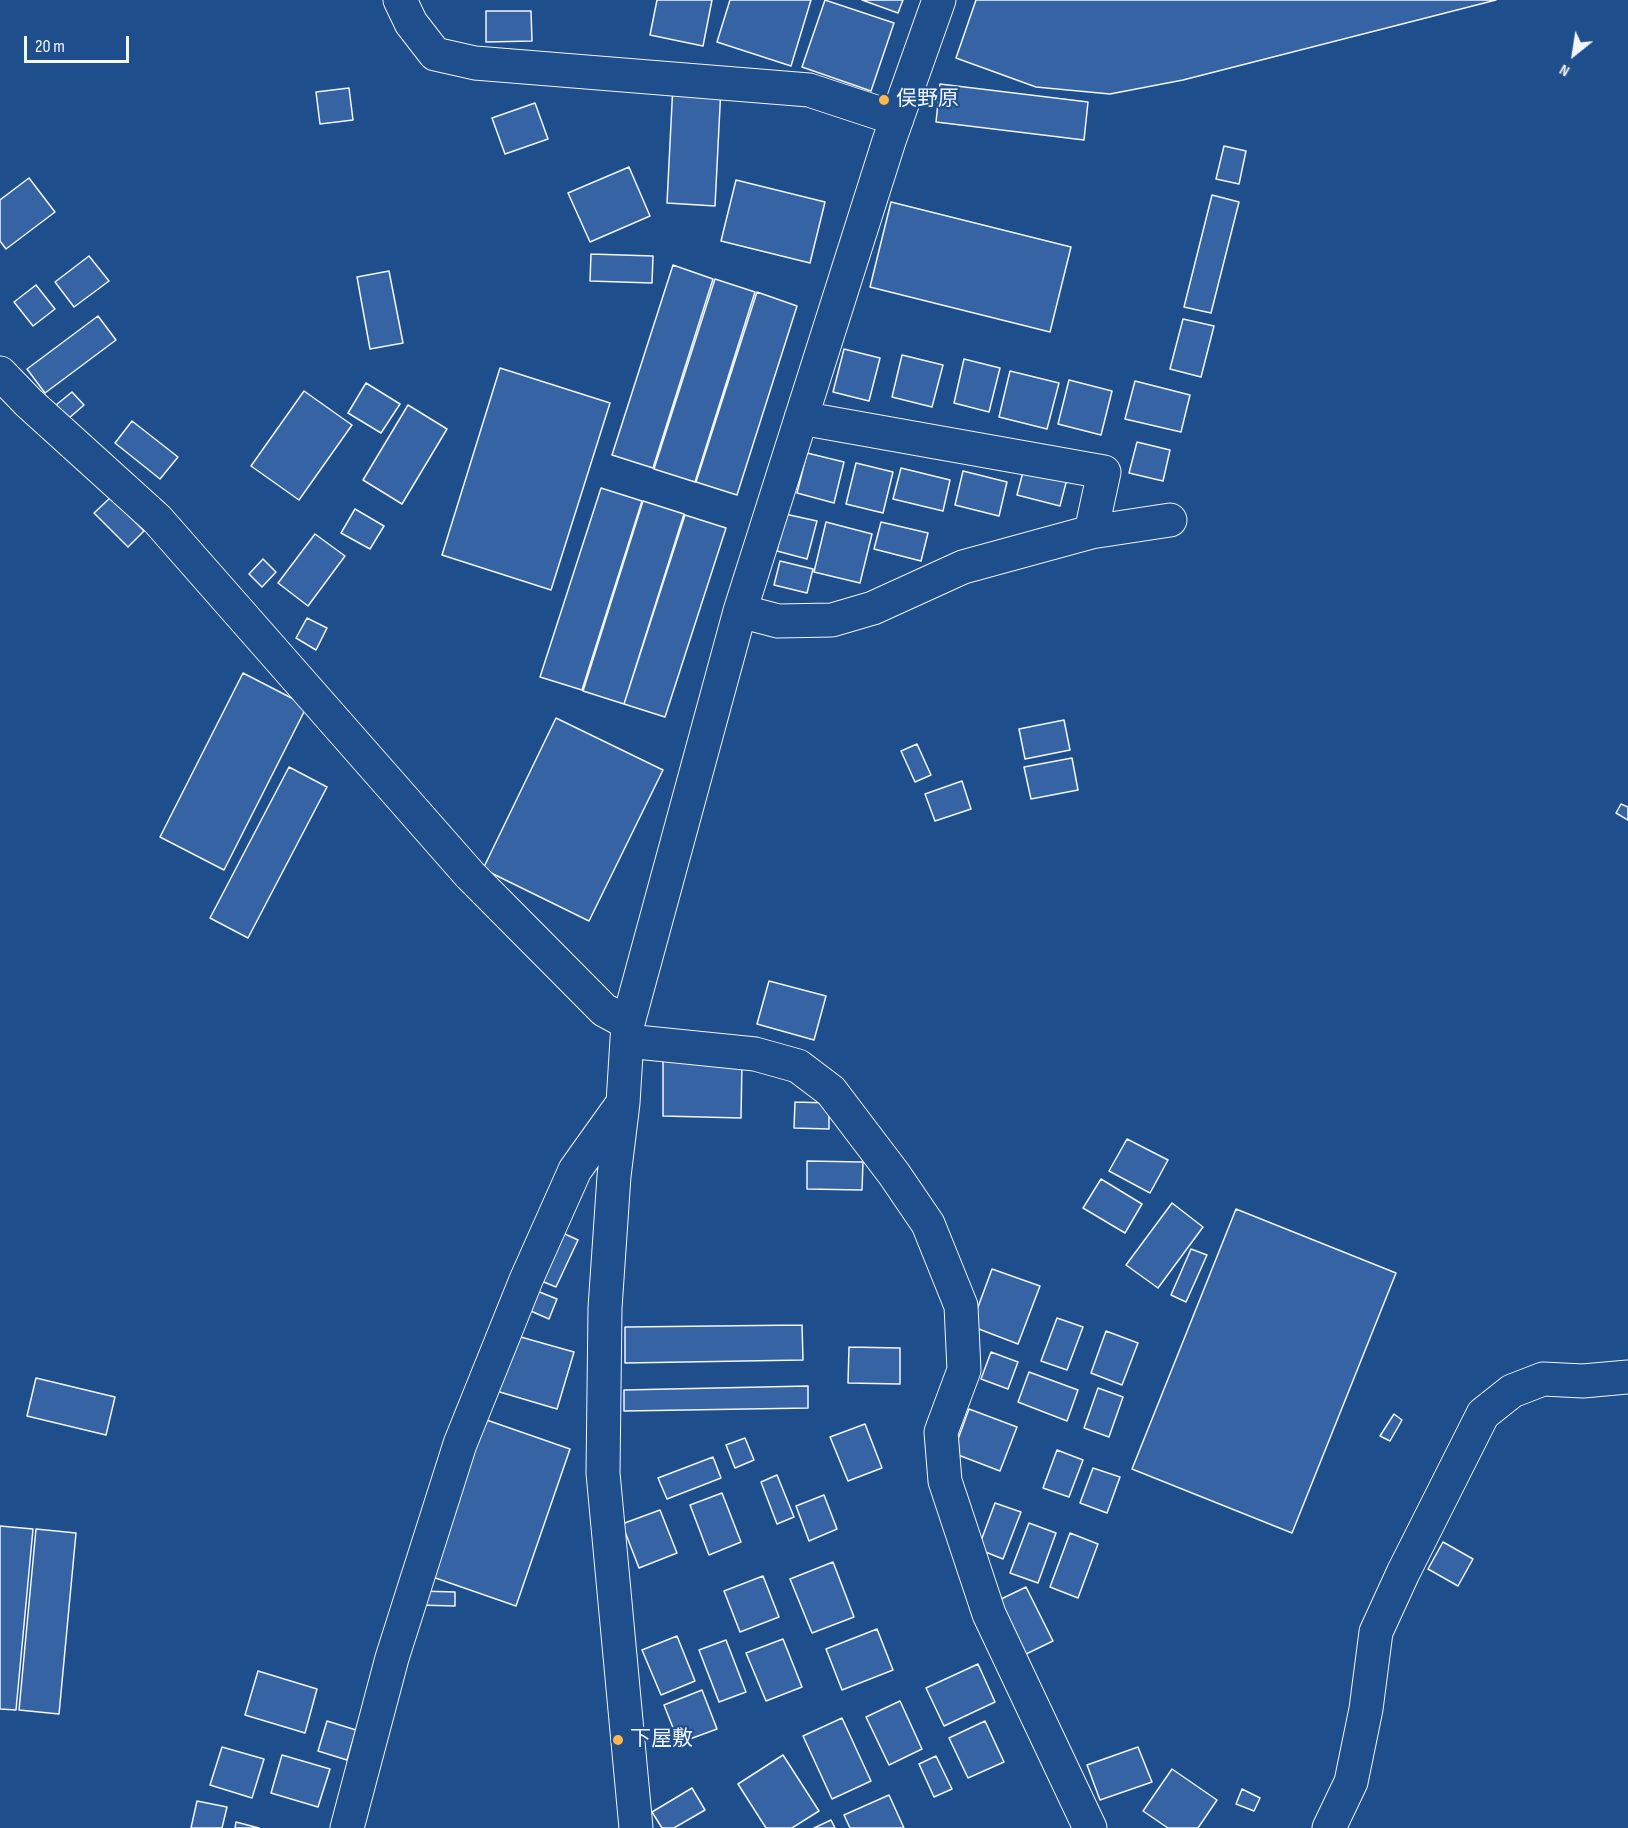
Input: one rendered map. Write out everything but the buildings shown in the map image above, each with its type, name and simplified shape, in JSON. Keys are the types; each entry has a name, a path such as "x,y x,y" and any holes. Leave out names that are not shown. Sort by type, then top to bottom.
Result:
{"street":[{"path":"400,0 411,23 435,54 475,63 809,90 897,118"},
{"path":"636,1828 603,1473 605,1308 627,1032 740,611 897,118 939,0"},
{"path":"0,373 29,403 157,519 470,875 627,1032 755,1054 798,1066 831,1091 894,1173 928,1224 961,1306 964,1370 940,1432 945,1481 989,1614 1090,1828"},
{"path":"801,418 1104,472 1091,532"},
{"path":"740,611 778,621 832,620 873,608 963,567 1091,532 1170,520"},
{"path":"347,1828 392,1658 460,1444 526,1280 575,1170 623,1103"},
{"path":"1329,1828 1352,1782 1366,1709 1376,1632 1403,1572 1483,1414 1512,1391 1543,1379 1582,1381 1628,1377"}],"place":[{"name":"俣野原","path":"884,100"},
{"name":"下屋敷","path":"618,1740"}]}
